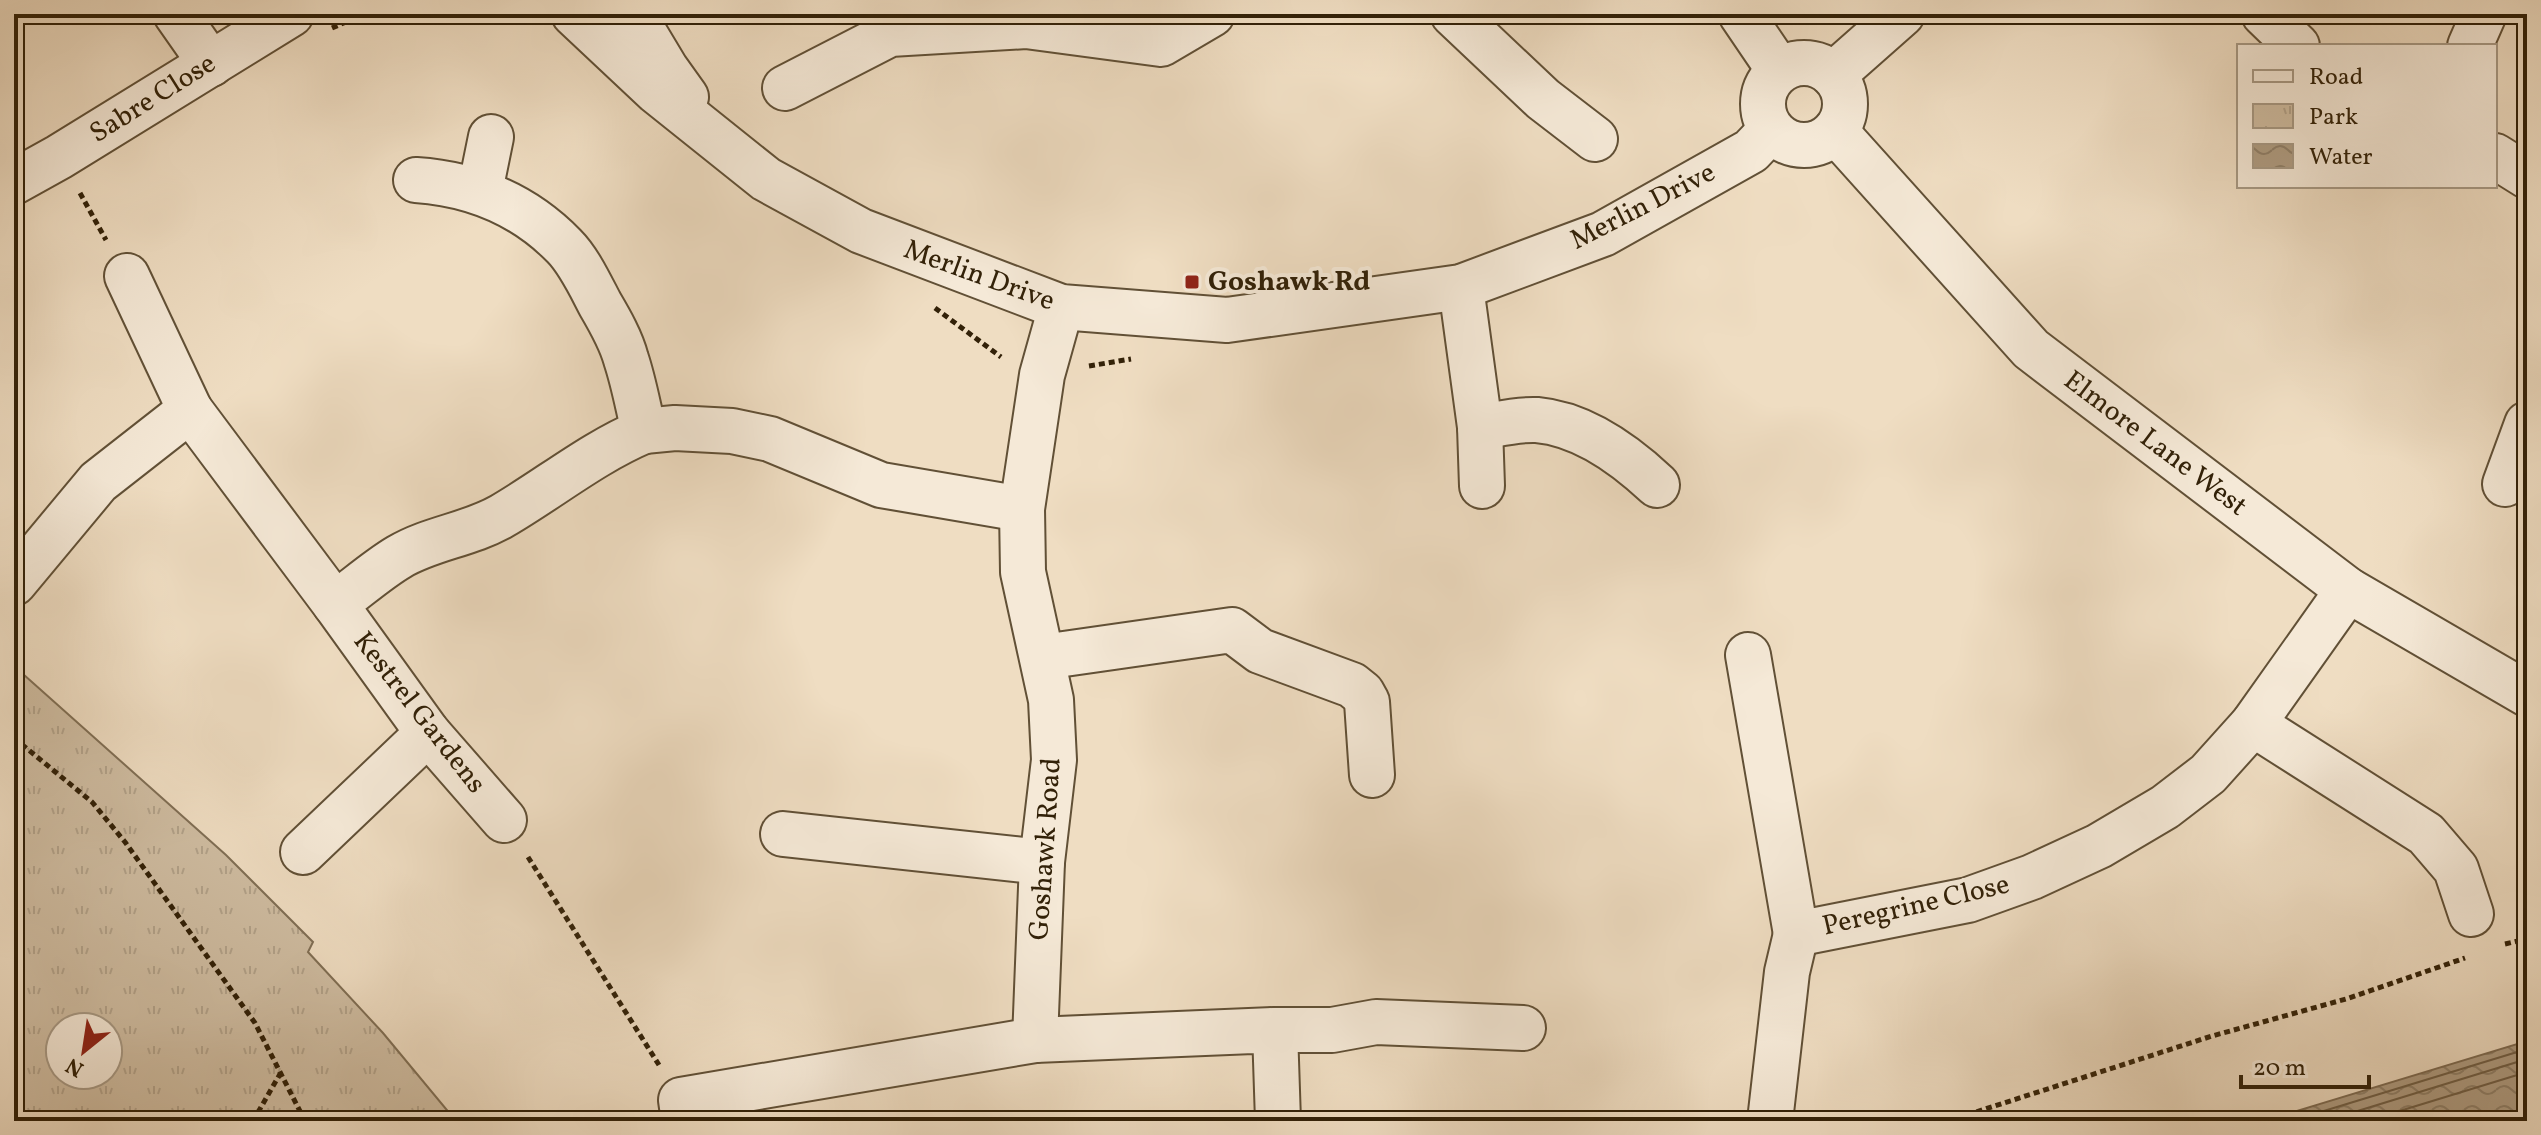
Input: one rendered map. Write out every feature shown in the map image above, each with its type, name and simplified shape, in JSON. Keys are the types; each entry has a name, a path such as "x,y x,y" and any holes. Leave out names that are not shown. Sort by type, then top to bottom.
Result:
{"street":[{"path":"176,14 211,64"},
{"name":"Sabre Close","path":"14,182 291,14"},
{"name":"Merlin Drive","path":"574,14 656,91 766,179 861,231 1061,307 1227,320 1461,287 1603,234 1751,151 1771,130"},
{"name":"Merlin Drive","path":"633,14 666,69 716,138"},
{"path":"785,88 890,34 1025,20 1161,44 1212,14"},
{"path":"1741,14 1779,70"},
{"path":"1833,75 1902,14"},
{"path":"2264,14 2295,44"},
{"path":"2471,44 2484,14"},
{"path":"1456,17 1543,99 1595,139"},
{"path":"1807,63 1833,75 1842,88 1845,103 1843,118 1835,131 1821,142 1803,146 1785,142 1771,130 1764,115 1762,99 1768,83 1779,70 1793,64 1807,63"},
{"name":"Elmore Lane West","path":"1835,131 2031,349 2348,590 2527,694"},
{"path":"480,191 491,137"},
{"path":"2497,157 2527,176"},
{"path":"416,180 447,182 505,201 531,218 566,248 597,298 621,347 644,431"},
{"name":"Kestrel Gardens","path":"127,276 190,410 428,733 504,820"},
{"path":"1461,287 1480,427 1482,486"},
{"name":"Goshawk Road","path":"1035,1040 1042,862 1054,760 1051,700 1023,572 1022,509 1042,375 1061,307"},
{"path":"14,583 98,482 190,410"},
{"path":"1480,427 1535,420 1573,429 1635,465 1657,485"},
{"path":"2505,484 2527,424"},
{"name":"Kestrel Gardens","path":"335,604 399,556 466,533 499,517 611,445 644,431 675,428 732,431 770,439 881,485 1022,509"},
{"name":"Peregrine Close","path":"1796,934 1968,900 2032,877 2099,846 2165,807 2208,774 2253,724 2348,590"},
{"path":"1043,657 1232,630 1260,651 1352,685 1362,693 1367,702 1372,775"},
{"name":"Peregrine Close","path":"1748,655 1796,934 1787,972 1770,1121"},
{"path":"2253,724 2426,834 2456,869 2481,938"},
{"path":"303,852 428,733"},
{"path":"783,834 1042,862"},
{"path":"682,1110 1035,1040 1332,1030 1376,1022 1523,1028"},
{"path":"1275,1030 1278,1121"}],"path":[{"path":"59,157 127,276"},
{"path":"926,301 1020,371 1042,375 1144,357"},
{"path":"14,738 92,802 125,842 255,1023 305,1121"},
{"path":"504,820 682,1110"},
{"path":"1948,1121 2212,1036 2346,999 2481,938 2527,939"},
{"path":"253,1121 281,1073"}],"green space":[{"path":"14,666 226,855 313,942 308,952 383,1033 456,1121 14,1121"}],"water":[{"path":"2527,1041 2527,1121 2264,1121"}],"place":[{"name":"Goshawk Rd","path":"1192,282"}]}
